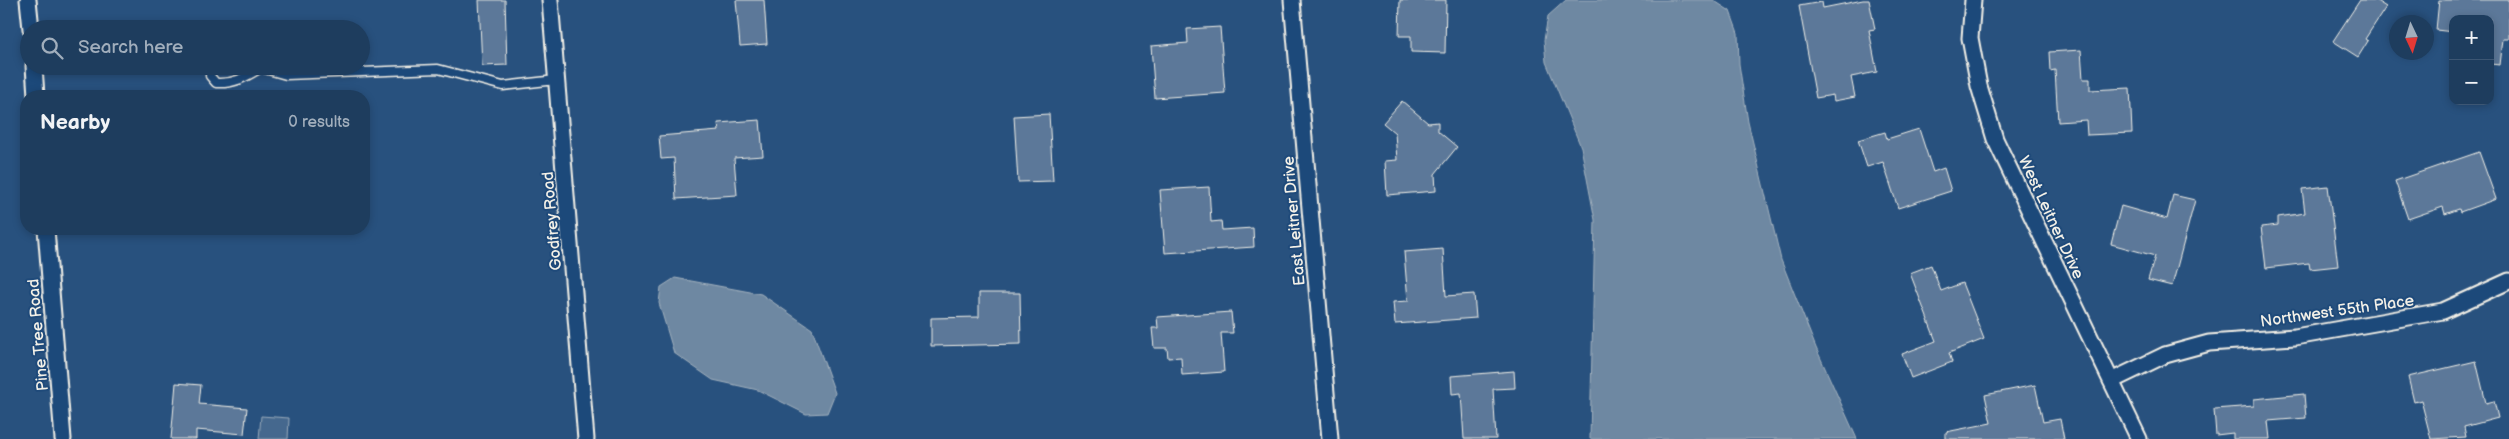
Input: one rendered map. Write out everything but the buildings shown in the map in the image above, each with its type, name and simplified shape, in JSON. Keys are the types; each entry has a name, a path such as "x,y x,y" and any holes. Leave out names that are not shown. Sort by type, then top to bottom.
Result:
{"street":[{"path":"28,0 30,20"},
{"name":"Godfrey Road","path":"550,0 586,439"},
{"name":"East Leitner Drive","path":"1292,0 1330,439"},
{"name":"West Leitner Drive","path":"1973,0 1970,38 1978,86 1996,139 2139,439"},
{"path":"35,75 36,90"},
{"name":"Pine Tree Road","path":"46,235 63,439"},
{"name":"Northwest 55th Place","path":"2111,381 2165,355 2209,343 2295,337 2443,311 2509,281"}],"lane":[{"path":"370,72 438,69 503,86 556,80"},
{"path":"210,75 216,83 228,84 241,81 247,75"},
{"path":"283,75 308,75"}],"shaded area":[{"path":"1566,0 1713,0 1730,11 1738,33 1739,64 1748,122 1781,260 1816,348 1857,439 1590,439 1595,220 1581,147 1546,62 1544,40 1548,16"},
{"path":"675,278 761,294 812,329 835,393 827,413 806,414 758,390 713,380 674,353 659,303 661,287"},
{"path":"261,416 289,418 288,439 259,439"}]}
